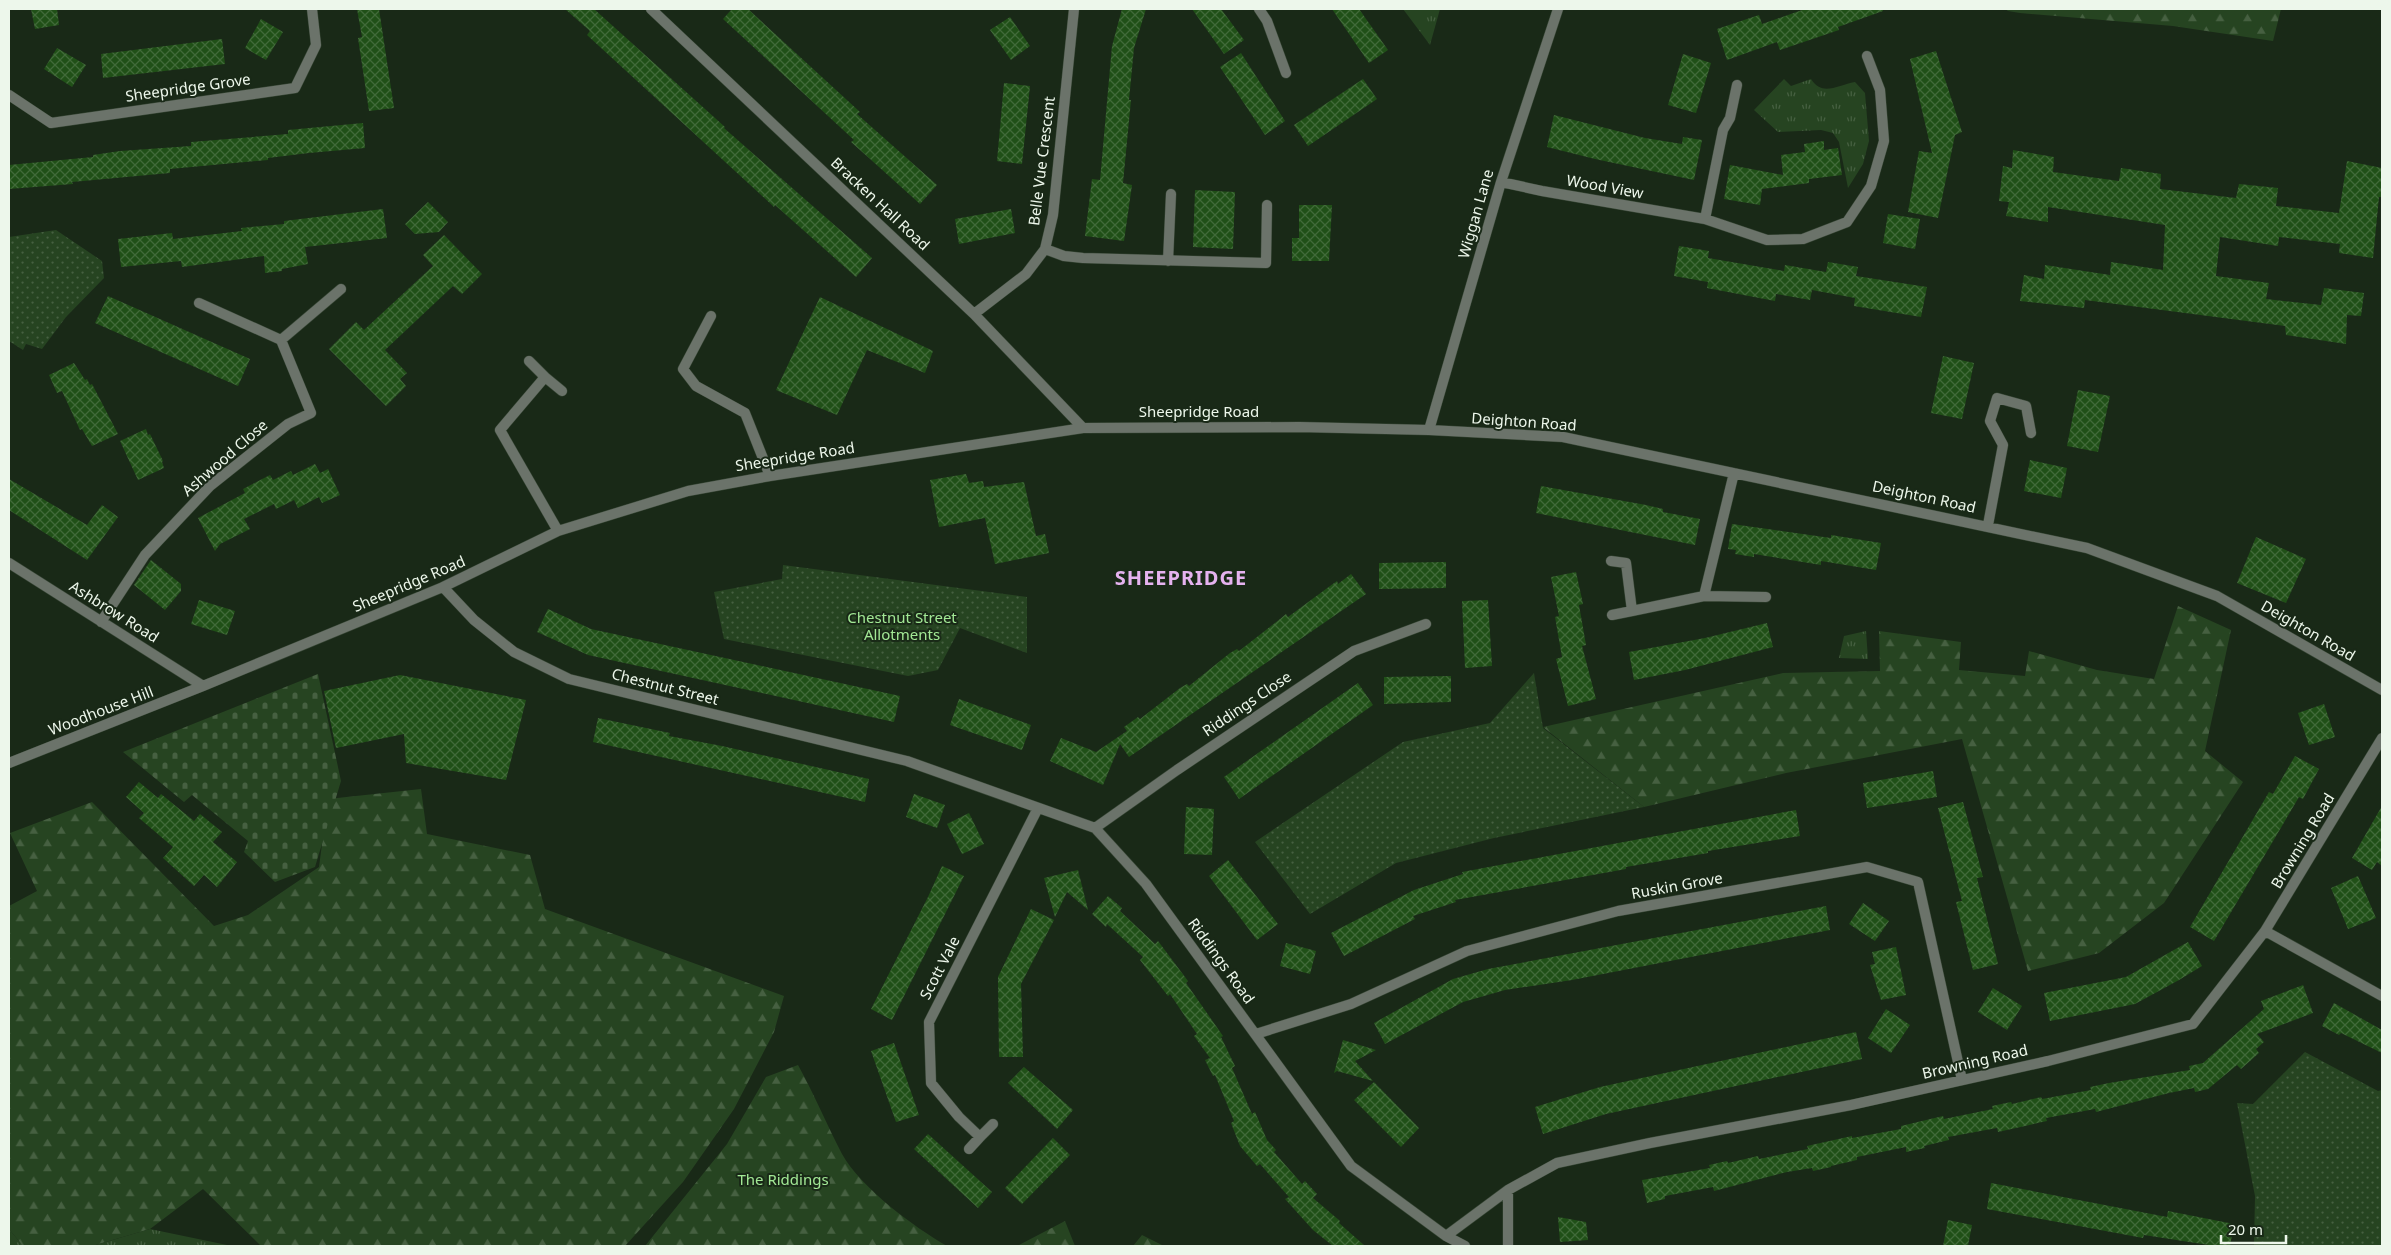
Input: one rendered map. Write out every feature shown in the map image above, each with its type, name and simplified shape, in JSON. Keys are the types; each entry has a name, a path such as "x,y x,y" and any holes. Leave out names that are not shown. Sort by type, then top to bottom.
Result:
{"street":[{"name":"Sheepridge Grove","path":"9,94 51,123 295,88 316,46 312,9"},
{"name":"Bracken Hall Road","path":"651,9 974,314 1083,428"},
{"name":"Belle Vue Crescent","path":"974,314 1026,274 1046,249 1053,215 1073,9"},
{"path":"1259,9 1267,21 1286,73"},
{"name":"Wiggan Lane","path":"1429,430 1501,182 1558,9"},
{"name":"Wood View","path":"1501,182 1542,191 1705,219 1767,240 1803,239 1847,222 1871,186 1884,141 1880,90 1866,56"},
{"path":"1705,219 1723,130 1730,118 1737,85"},
{"path":"1168,261 1171,194"},
{"path":"1046,249 1064,256 1083,258 1266,263 1267,205"},
{"path":"199,303 281,340 341,289"},
{"path":"711,316 683,369 696,386 745,412 770,476"},
{"name":"Ashwood Close","path":"101,622 145,555 210,486 288,424 311,413 281,340"},
{"path":"529,361 562,391"},
{"path":"545,377 500,430 558,531"},
{"path":"1988,526 2003,445 1990,421 1997,398 2026,406 2031,433"},
{"name":"Sheepridge Road","path":"203,686 443,587 558,531 688,491 770,476 1083,428 1299,426 1429,430"},
{"name":"Deighton Road","path":"1429,430 1563,437 2087,548 2216,596 2382,690"},
{"path":"1704,596 1734,473"},
{"path":"1611,561 1626,563 1632,611"},
{"name":"Ashbrow Road","path":"9,563 203,686"},
{"name":"Chestnut Street","path":"443,587 474,620 514,652 569,679 907,761"},
{"path":"1612,615 1704,596 1766,597"},
{"name":"Riddings Close","path":"1096,828 1177,770 1354,651 1426,624"},
{"name":"Woodhouse Hill","path":"9,763 203,686"},
{"name":"Browning Road","path":"1446,1236 1508,1190 1557,1163 1650,1142 1851,1105 2048,1061 2193,1024 2265,931 2382,738"},
{"name":"Riddings Road","path":"907,761 1096,828 1146,884 1351,1166 1446,1236 1465,1246"},
{"name":"Scott Vale","path":"980,1137 959,1117 932,1083 928,1022 1038,808"},
{"name":"Ruskin Grove","path":"1256,1034 1350,1004 1467,951 1618,911 1867,867 1918,882 1962,1080"},
{"path":"2265,931 2382,996"},
{"path":"969,1149 992,1124"},
{"path":"1508,1190 1508,1246"}],"green space":[{"path":"1403,9 1440,9 1430,45"},
{"path":"2005,9 2281,9 2273,41 2173,26 2020,13"},
{"path":"1784,79 1791,86 1811,79 1815,84 1825,89 1855,82 1865,93 1869,141 1863,164 1848,188 1839,142 1833,133 1821,130 1778,132 1754,110"},
{"path":"56,230 102,261 104,278 66,317 42,349 26,344 23,350 9,341 9,237"},
{"name":"Chestnut Street Allotments","path":"783,565 1027,597 1027,653 960,628 938,670 908,676 724,639 714,592 782,579"},
{"path":"2178,606 2231,630 2205,751 2243,782 2164,903 2099,953 2028,971 1962,739 1786,773 1644,807 1543,727 1783,673 1880,671 1879,631 1961,642 1959,670 2025,676 2029,651 2097,670 2154,679"},
{"path":"1866,631 1868,659 1839,658 1844,636"},
{"path":"1534,673 1543,728 1644,807 1494,838 1396,863 1310,914 1255,842 1403,742 1490,723"},
{"path":"318,674 341,781 315,867 275,882 244,852 248,841 192,795 184,802 123,752"},
{"path":"421,789 427,834 530,855 545,909 784,996 774,1032 734,1109 683,1182 625,1246 261,1246 203,1189 150,1229 92,1246 23,1246 9,1229 9,906 37,891 10,833 92,802 214,926 248,915 319,867 328,799"},
{"path":"2305,1052 2378,1091 2382,1090 2382,1246 2254,1246 2255,1196 2237,1103 2253,1104"},
{"name":"The Riddings","path":"798,1065 842,1154 851,1167 889,1206 947,1246 645,1246 727,1144 766,1077"},
{"path":"1065,1221 1075,1246 1014,1246 1019,1245"},
{"path":"9,1229 23,1246 9,1246"},
{"path":"150,1229 227,1245 229,1246 92,1246"},
{"path":"1142,1235 1164,1246 1133,1246"}],"building":[{"path":"31,9 57,9 59,25 35,29"},
{"path":"357,9 379,9 394,108 369,111 358,38 362,37"},
{"path":"565,9 594,9 724,128 872,258 856,277 775,205 774,207 587,35 590,31"},
{"path":"732,9 748,9 860,112 857,114 937,185 920,204 851,142 854,140 723,19"},
{"path":"1122,9 1146,9 1134,48 1129,100 1131,100 1123,183 1132,185 1124,241 1085,236 1092,179 1100,180 1112,46"},
{"path":"1192,9 1221,9 1244,40 1224,54"},
{"path":"1332,9 1359,9 1388,50 1369,63"},
{"path":"1805,9 1883,9 1883,11 1838,27 1839,30 1780,50 1777,42 1727,60 1717,29 1759,15 1762,24"},
{"path":"1010,17 1030,46 1011,60 990,30"},
{"path":"261,19 283,32 266,60 245,48"},
{"path":"222,39 225,64 103,78 101,54"},
{"path":"57,48 86,65 72,87 44,69"},
{"path":"1936,51 1962,132 1955,135 1938,218 1908,212 1919,151 1932,153 1910,59"},
{"path":"1241,53 1285,121 1265,135 1220,67"},
{"path":"1683,54 1711,63 1696,113 1668,105"},
{"path":"1363,79 1377,99 1308,146 1294,125"},
{"path":"1004,83 1030,86 1022,164 997,161"},
{"path":"1554,115 1645,138 1682,144 1683,137 1702,140 1694,180 1547,147"},
{"path":"363,123 365,148 268,158 268,160 170,169 170,173 9,189 9,165 93,157 93,155 120,151 191,146 191,142 288,134 288,130"},
{"path":"1824,141 1824,150 1838,148 1842,175 1809,179 1809,183 1762,189 1760,205 1724,199 1730,165 1783,175 1781,155 1805,152 1804,144"},
{"path":"2013,150 2054,157 2053,172 2119,181 2121,168 2161,174 2160,189 2236,198 2239,184 2278,188 2276,206 2339,213 2347,161 2382,168 2382,197 2379,197 2373,258 2339,253 2340,244 2279,237 2278,246 2220,237 2216,276 2269,283 2266,299 2321,305 2324,288 2364,293 2361,316 2347,315 2346,344 2286,335 2285,326 2085,300 2084,308 2020,301 2024,275 2044,279 2045,265 2110,275 2111,262 2163,270 2165,225 2048,207 2048,222 2006,216 2009,202 1999,201 2003,166 2012,168"},
{"path":"1195,190 1235,192 1233,249 1193,247"},
{"path":"428,202 448,222 439,232 415,234 405,224"},
{"path":"1299,205 1332,205 1329,261 1292,261 1292,238 1299,238"},
{"path":"383,209 387,238 305,247 308,264 282,269 282,271 265,273 264,256 182,267 181,261 121,267 118,239 172,233 173,239 242,231 241,228 284,224 284,221"},
{"path":"1011,209 1015,233 959,244 955,219"},
{"path":"1888,214 1920,219 1915,249 1883,243"},
{"path":"444,235 482,274 462,294 453,286 385,350 407,373 400,379 406,386 386,406 329,349 356,322 364,330 433,266 423,255"},
{"path":"1679,246 1709,251 1708,258 1784,271 1785,265 1826,272 1828,262 1858,267 1856,276 1927,287 1921,317 1854,306 1855,298 1812,290 1810,300 1776,294 1775,301 1707,288 1708,282 1674,276"},
{"path":"108,296 250,359 238,386 95,323"},
{"path":"820,297 933,351 925,373 867,350 837,415 776,390"},
{"path":"1943,356 1974,363 1962,419 1931,413"},
{"path":"74,363 85,380 87,379 90,385 92,384 118,434 92,446 82,429 80,430 62,391 57,393 49,375"},
{"path":"2078,390 2110,396 2098,452 2067,446"},
{"path":"146,429 163,461 164,468 138,480 120,441"},
{"path":"2030,460 2067,468 2061,498 2024,491"},
{"path":"315,464 320,473 328,469 340,495 322,503 319,497 298,508 294,500 276,509 274,504 244,519 250,529 220,544 215,551 198,518 245,493 243,489 270,475 273,480 291,471 293,475"},
{"path":"966,474 969,483 983,481 984,487 1024,482 1036,536 1045,534 1049,553 995,564 985,518 939,527 930,480"},
{"path":"9,479 87,525 102,505 118,517 87,560 9,510"},
{"path":"1541,486 1646,505 1663,509 1663,512 1700,519 1695,545 1536,513"},
{"path":"1732,524 1831,538 1831,535 1881,543 1876,570 1821,561 1821,565 1754,554 1754,557 1735,554 1736,550 1728,549"},
{"path":"2256,537 2306,559 2286,603 2237,583"},
{"path":"151,560 181,584 181,591 165,610 134,585"},
{"path":"1446,562 1446,588 1379,589 1379,563"},
{"path":"1576,572 1583,604 1579,605 1586,645 1582,646 1596,699 1568,706 1556,659 1562,657 1555,617 1559,616 1551,577"},
{"path":"1351,574 1366,594 1129,757 1120,744 1103,785 1050,761 1061,738 1096,752 1127,731 1124,727 1138,717 1140,719 1180,688 1187,684 1189,686 1230,653 1237,649 1239,651 1286,614 1288,617 1337,581 1338,584"},
{"path":"199,600 235,611 227,635 191,624"},
{"path":"1488,600 1492,666 1465,668 1462,601"},
{"path":"548,609 591,629 900,696 894,722 588,655 537,632"},
{"path":"1767,623 1773,647 1685,670 1634,680 1629,652 1705,638"},
{"path":"400,675 526,700 506,780 406,763 404,734 336,748 324,691"},
{"path":"1451,676 1451,702 1384,704 1384,677"},
{"path":"1358,683 1373,705 1239,799 1224,777"},
{"path":"959,699 1031,725 1022,750 950,725"},
{"path":"2324,704 2335,737 2309,745 2298,713"},
{"path":"598,718 670,733 669,736 869,779 865,802 593,742"},
{"path":"2295,756 2319,769 2303,799 2299,797 2214,941 2190,927 2269,792 2273,794"},
{"path":"1933,771 1937,797 1867,808 1863,783"},
{"path":"139,782 158,798 161,794 194,821 200,814 222,832 213,842 237,862 217,887 204,875 194,886 163,858 173,847 139,818 144,813 126,797"},
{"path":"914,794 945,805 937,828 906,817"},
{"path":"1963,802 1983,877 1977,878 1998,964 1973,970 1956,902 1962,901 1938,808"},
{"path":"2382,806 2382,866 2377,862 2372,870 2352,858"},
{"path":"1186,807 1214,809 1212,855 1184,854"},
{"path":"1796,810 1800,836 1708,851 1708,853 1626,867 1626,869 1455,900 1456,902 1413,916 1415,919 1344,956 1331,933 1414,890 1463,874 1462,872"},
{"path":"969,813 984,844 962,854 947,824"},
{"path":"1228,860 1278,924 1257,940 1209,876"},
{"path":"942,866 964,876 892,1020 871,1009"},
{"path":"1078,870 1088,910 1067,892 1055,917 1044,878"},
{"path":"2358,876 2376,918 2348,929 2331,888"},
{"path":"1108,896 1122,908 1120,911 1155,944 1158,941 1188,981 1186,983 1223,1036 1221,1037 1235,1066 1232,1068 1252,1114 1255,1112 1267,1140 1276,1150 1274,1152 1302,1184 1305,1181 1317,1194 1313,1198 1365,1246 1333,1246 1313,1230 1285,1199 1289,1197 1260,1164 1257,1166 1240,1146 1231,1123 1234,1121 1215,1075 1213,1076 1205,1060 1210,1058 1194,1036 1197,1034 1170,994 1168,996 1140,960 1143,957 1107,924 1106,927 1092,914"},
{"path":"1863,903 1889,921 1875,941 1849,924"},
{"path":"1826,906 1830,930 1572,980 1505,990 1463,1002 1385,1044 1374,1023 1453,979 1488,969"},
{"path":"1031,909 1054,920 1021,984 1023,1057 999,1057 998,977"},
{"path":"2188,942 2202,966 2179,980 2135,1004 2050,1021 2044,993 2126,977"},
{"path":"1286,943 1316,951 1310,974 1280,966"},
{"path":"1896,947 1906,995 1881,1000 1870,965 1875,964 1872,952"},
{"path":"2303,985 2313,1013 2257,1034 2264,1042 2256,1049 2259,1053 2241,1069 2237,1065 2208,1089 2195,1092 2194,1088 2096,1112 2095,1109 2046,1118 2047,1121 1998,1132 1997,1128 1948,1137 1949,1140 1924,1146 1925,1148 1906,1152 1906,1147 1857,1157 1857,1160 1813,1171 1812,1168 1787,1172 1714,1191 1713,1187 1665,1196 1665,1199 1647,1203 1642,1180 1710,1168 1709,1165 1727,1161 1728,1163 1758,1156 1759,1159 1808,1149 1807,1146 1852,1136 1852,1138 1901,1129 1901,1126 1943,1116 1944,1119 1993,1109 1992,1106 2011,1102 2012,1104 2041,1097 2042,1099 2091,1090 2090,1087 2109,1083 2190,1070 2189,1066 2203,1063 2264,1009 2261,1001"},
{"path":"1993,988 2022,1006 2007,1030 1978,1012"},
{"path":"2334,1003 2382,1030 2382,1053 2322,1026"},
{"path":"1886,1009 1910,1025 1891,1053 1868,1038"},
{"path":"1856,1032 1862,1059 1606,1114 1543,1134 1535,1107 1600,1087"},
{"path":"1343,1040 1376,1050 1355,1061 1373,1081 1337,1071 1334,1073"},
{"path":"894,1043 919,1115 896,1122 871,1051"},
{"path":"1024,1067 1073,1110 1057,1129 1008,1083"},
{"path":"1374,1082 1419,1128 1401,1147 1354,1100"},
{"path":"928,1134 992,1192 978,1208 914,1149"},
{"path":"1053,1138 1070,1155 1022,1204 1005,1188"},
{"path":"1991,1183 2167,1217 2168,1211 2234,1224 2230,1246 2215,1246 2144,1235 2143,1238 1987,1209"},
{"path":"1558,1217 1586,1222 1588,1240 1560,1242"},
{"path":"1948,1220 1972,1225 1968,1246 1943,1246"}],"district":[{"name":"SHEEPRIDGE","path":"1181,578"}]}
